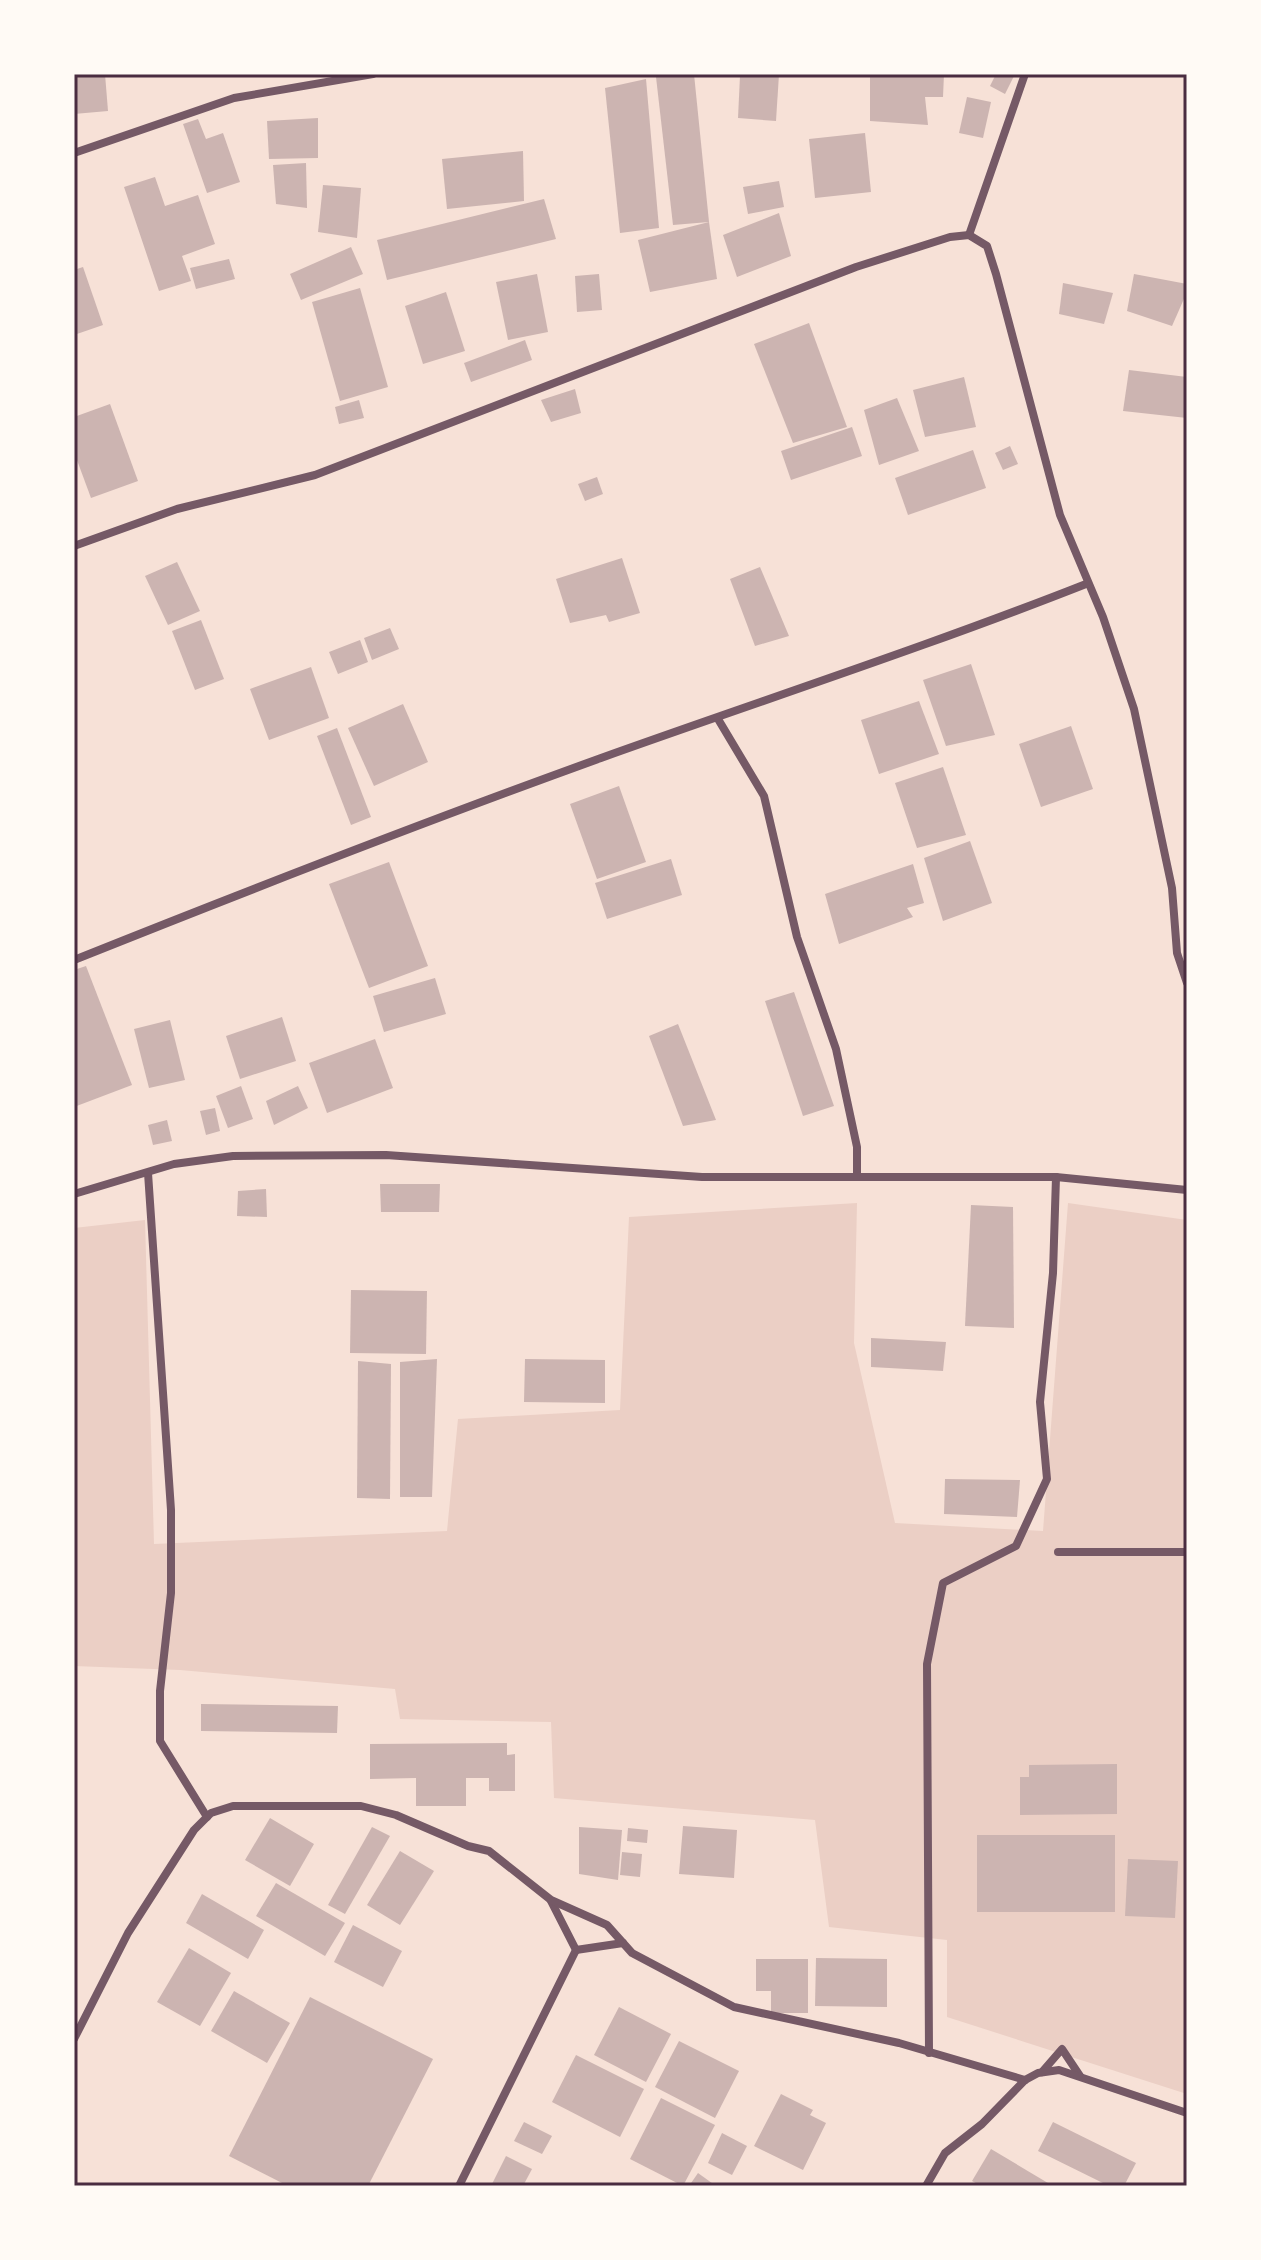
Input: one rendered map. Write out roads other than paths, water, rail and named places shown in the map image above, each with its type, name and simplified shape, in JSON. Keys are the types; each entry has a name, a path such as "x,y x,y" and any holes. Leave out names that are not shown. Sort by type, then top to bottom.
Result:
{"street":[{"path":"74,153 234,98 373,74"},
{"path":"969,235 1025,74"},
{"path":"74,546 177,509 315,475 856,267 950,237 969,235 987,246 1060,515 1086,584 1103,617 1134,709 1172,888 1177,953 1187,983"},
{"path":"74,960 297,871 845,675 1086,584"},
{"path":"718,719 764,796 797,937 836,1049 857,1147 857,1176"},
{"path":"74,1194 174,1164 233,1156 386,1155 702,1177 1056,1177 1187,1190"},
{"path":"148,1173 171,1510 171,1593 160,1691 160,1741 207,1817"},
{"path":"929,2053 927,1664 943,1583 1016,1546 1047,1479 1040,1402 1053,1273 1056,1177"},
{"path":"1058,1552 1187,1552"},
{"path":"74,2039 128,1933 194,1830 207,1817 233,1806 361,1806 396,1815 468,1846 489,1851 551,1900 607,1925 632,1953 734,2007 929,2053 1025,2080"},
{"path":"551,1900 576,1950"},
{"path":"576,1950 623,1943"},
{"path":"459,2186 576,1950"},
{"path":"1042,2072 1062,2049 1081,2077"},
{"path":"926,2186 945,2153 982,2124 1025,2080 1042,2072 1059,2070 1187,2113"}]}
